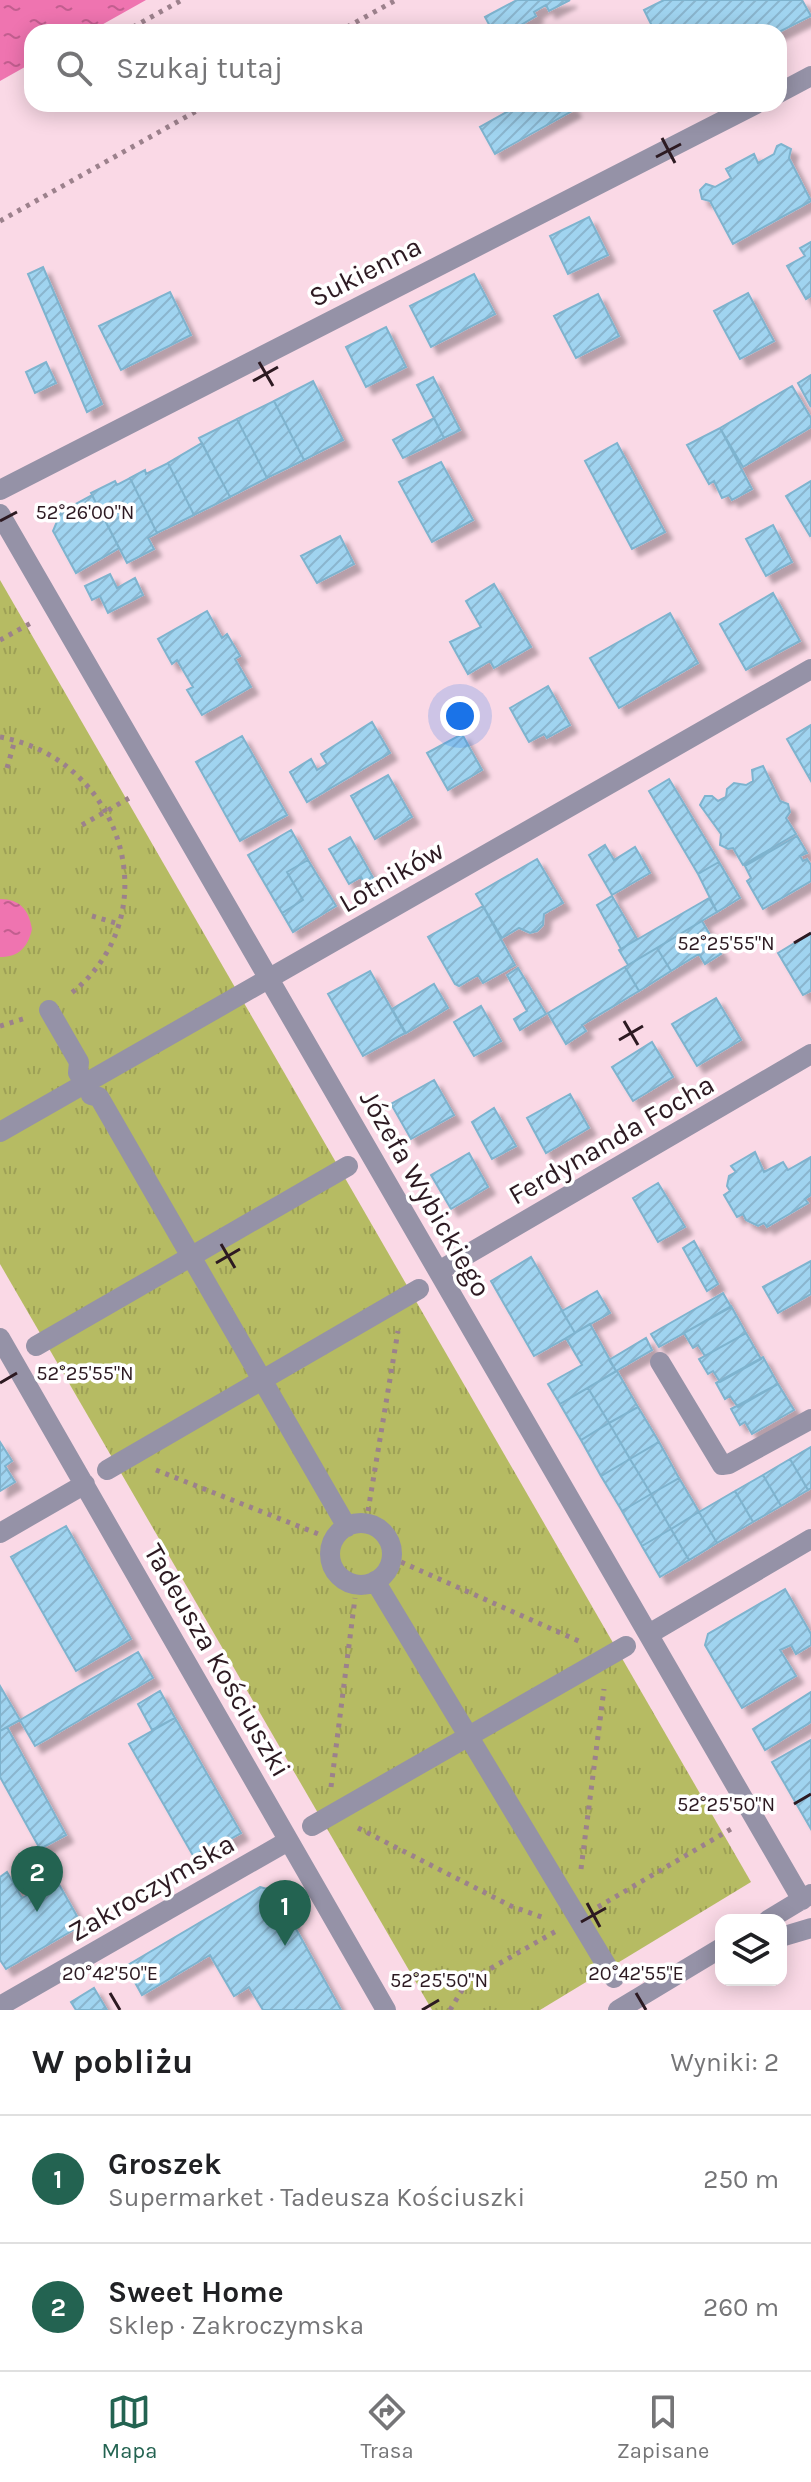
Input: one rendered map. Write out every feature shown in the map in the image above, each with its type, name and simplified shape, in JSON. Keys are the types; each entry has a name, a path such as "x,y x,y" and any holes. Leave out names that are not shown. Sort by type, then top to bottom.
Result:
{"street":[{"path":"787,89 811,76"},
{"name":"Sukienna","path":"0,490 740,112"},
{"name":"Józefa Wybickiego","path":"0,514 649,1634 806,1897"},
{"name":"Lotników","path":"0,1132 811,669"},
{"path":"49,1010 79,1062 78,1073"},
{"name":"Ferdynanda Focha","path":"439,1271 811,1054"},
{"path":"91,1095 99,1097 349,1530"},
{"path":"36,1346 348,1166"},
{"path":"107,1470 411,1294"},
{"name":"Tadeusza Kościuszki","path":"0,1338 386,2010"},
{"path":"660,1362 722,1465 811,1419"},
{"path":"0,1533 85,1484"},
{"path":"366,1583 389,1567 392,1558 388,1540 383,1532 349,1530 331,1549 334,1568 340,1576 366,1583 468,1736 570,1919 614,1978"},
{"path":"649,1634 811,1539"},
{"path":"320,1821 615,1652"},
{"name":"Zakroczymska","path":"0,2006 288,1841"},
{"path":"778,1914 806,1897"},
{"path":"787,1935 811,1928"},
{"path":"618,2010 715,1954"}],"path":[{"path":"163,0 167,8"},
{"path":"138,24 182,0"},
{"path":"352,24 396,0"},
{"path":"0,221 195,112"},
{"path":"23,610 38,636"},
{"path":"0,640 31,623"},
{"path":"0,737 44,750 81,777 107,810 123,857 124,902 110,946 84,984 49,1010 0,1026"},
{"path":"7,768 15,740"},
{"path":"123,784 138,810"},
{"path":"82,825 131,797"},
{"path":"92,916 119,924"},
{"path":"127,1459 349,1530 411,1294"},
{"path":"392,1558 615,1652 570,1919 467,1982 450,2010"},
{"path":"320,1821 366,1583"}],"green space":[{"path":"0,580 751,1882 540,2010 432,2010 0,1264"}],"water":[{"path":"0,0 146,0 103,24 24,24 24,68 0,81"},
{"path":"0,899 18,903 29,916 32,929 22,950 0,957"}],"building":[{"path":"517,0 570,0 549,11 546,5 522,24 489,24 485,17"},
{"path":"664,0 802,0 811,16 787,28 787,24 651,24 644,10"},
{"path":"507,112 570,112 495,154 480,127"},
{"path":"781,144 791,149 789,158 811,201 733,244 710,201 702,199 700,190 706,184 715,187 731,178 726,169 754,154 758,163 774,154"},
{"path":"589,217 608,255 568,274 550,236"},
{"path":"811,242 811,296 806,299 787,266 805,256 800,248"},
{"path":"43,267 102,404 87,412 28,274"},
{"path":"474,274 495,314 431,347 410,306"},
{"path":"170,292 191,335 121,370 99,326"},
{"path":"748,293 774,341 740,359 714,311"},
{"path":"598,294 619,336 576,358 554,316"},
{"path":"386,327 406,367 366,387 346,347"},
{"path":"46,362 56,383 35,393 26,372"},
{"path":"811,375 811,407 798,383"},
{"path":"433,377 460,430 444,438 417,385"},
{"path":"313,381 343,440 304,460 274,401"},
{"path":"792,386 811,418 811,427 743,467 720,428"},
{"path":"274,401 304,460 267,478 237,419"},
{"path":"434,418 444,438 403,458 393,440"},
{"path":"237,419 267,478 230,497 199,438"},
{"path":"720,428 752,489 732,500 729,495 722,498 714,481 709,484 687,445"},
{"path":"202,443 230,497 194,515 168,463"},
{"path":"617,443 665,532 632,549 585,461"},
{"path":"441,462 473,520 432,542 399,482"},
{"path":"168,463 194,515 157,533 130,478"},
{"path":"130,478 157,533 148,538 154,549 127,563 91,493 115,481 117,485"},
{"path":"811,481 811,535 810,536 786,496"},
{"path":"92,495 119,548 76,573 53,531 61,512"},
{"path":"773,525 792,562 766,576 746,539"},
{"path":"340,536 354,564 317,583 301,556"},
{"path":"110,574 117,588 135,578 143,595 108,613 100,596 92,600 85,586"},
{"path":"494,584 531,647 494,668 490,661 468,674 450,642 481,627 466,601"},
{"path":"773,593 800,641 746,670 720,624"},
{"path":"207,611 222,638 227,634 240,656 235,659 251,687 202,715 187,690 193,687 177,660 172,664 158,639"},
{"path":"670,613 698,663 619,708 590,658"},
{"path":"548,686 570,725 547,738 544,734 529,742 510,708"},
{"path":"372,722 390,753 307,802 290,772 311,759 317,770 327,764 321,754"},
{"path":"811,725 811,781 787,739"},
{"path":"462,734 482,770 448,790 427,753"},
{"path":"242,736 287,815 240,841 196,762"},
{"path":"763,766 780,801 788,804 790,812 786,818 796,834 743,865 733,848 720,845 721,834 700,805 705,796 712,796 718,801 726,797 727,789 734,783 746,785 753,781 752,770"},
{"path":"388,775 412,817 375,839 351,796"},
{"path":"669,779 719,862 698,874 649,791"},
{"path":"291,830 308,860 287,872 303,900 282,913 248,855"},
{"path":"797,836 807,853 800,856 811,865 811,881 763,909 747,881 751,878 745,866"},
{"path":"350,837 375,881 366,886 361,877 349,884 329,849"},
{"path":"605,845 614,860 635,847 650,873 612,895 589,855"},
{"path":"537,859 563,903 544,914 543,925 537,931 530,933 519,928 502,938 476,894"},
{"path":"308,860 336,906 293,932 282,913 303,900 287,872"},
{"path":"719,862 740,898 717,912 698,874"},
{"path":"612,896 637,939 621,949 597,905"},
{"path":"709,898 717,912 628,965 619,950"},
{"path":"483,906 515,965 483,983 478,975 459,986 428,937"},
{"path":"702,921 721,954 705,964 699,954 671,971 657,948"},
{"path":"811,933 811,991 803,995 778,953"},
{"path":"657,948 671,971 639,991 625,967"},
{"path":"625,967 639,991 582,1025 586,1031 566,1044 548,1013"},
{"path":"518,968 546,1014 520,1030 514,1019 527,1011 507,975"},
{"path":"370,971 405,1033 363,1056 328,994"},
{"path":"434,984 448,1008 406,1033 392,1009"},
{"path":"716,998 741,1040 697,1066 672,1024"},
{"path":"481,1006 501,1041 474,1056 454,1022"},
{"path":"652,1042 673,1077 633,1101 612,1067"},
{"path":"434,1080 454,1115 411,1139 391,1104"},
{"path":"570,1094 589,1128 546,1153 527,1118"},
{"path":"494,1108 516,1146 492,1159 472,1122"},
{"path":"755,1152 764,1172 783,1162 788,1170 811,1157 811,1195 805,1199 808,1203 767,1227 764,1223 758,1226 746,1220 743,1214 737,1217 724,1195 730,1191 727,1186 729,1176 736,1172 731,1166"},
{"path":"469,1153 488,1187 451,1209 431,1175"},
{"path":"658,1183 685,1227 658,1242 633,1198"},
{"path":"694,1241 718,1284 707,1291 683,1248"},
{"path":"531,1257 575,1333 534,1356 491,1281"},
{"path":"811,1261 811,1294 778,1313 763,1287"},
{"path":"597,1291 610,1313 575,1333 562,1311"},
{"path":"723,1293 731,1307 659,1347 651,1334"},
{"path":"731,1306 746,1333 705,1356 698,1345 693,1348 684,1333"},
{"path":"590,1324 616,1371 560,1404 548,1384 582,1365 566,1338"},
{"path":"746,1333 761,1359 720,1382 713,1371 708,1374 699,1359"},
{"path":"646,1338 652,1350 616,1371 609,1360"},
{"path":"763,1357 778,1384 738,1407 730,1396 725,1399 716,1383"},
{"path":"617,1371 638,1407 609,1423 588,1388"},
{"path":"778,1384 794,1410 752,1434 745,1422 740,1425 731,1409"},
{"path":"588,1388 609,1423 581,1440 560,1404"},
{"path":"638,1407 659,1442 630,1459 609,1423"},
{"path":"609,1423 630,1459 601,1476 581,1440"},
{"path":"0,1442 12,1461 5,1466 15,1482 0,1491"},
{"path":"659,1442 679,1478 651,1494 630,1459"},
{"path":"811,1447 811,1488 808,1490 790,1459"},
{"path":"630,1459 651,1494 622,1511 601,1476"},
{"path":"790,1459 808,1490 781,1506 763,1475"},
{"path":"763,1475 781,1506 753,1522 735,1491"},
{"path":"679,1478 699,1512 671,1529 651,1494"},
{"path":"735,1491 753,1522 717,1543 699,1512"},
{"path":"651,1494 671,1529 642,1546 622,1511"},
{"path":"699,1512 717,1543 689,1560 671,1529"},
{"path":"66,1526 131,1639 76,1671 11,1557"},
{"path":"671,1529 689,1560 660,1577 642,1546"},
{"path":"785,1589 811,1634 811,1645 796,1654 791,1645 780,1650 796,1676 742,1708 705,1645 708,1634"},
{"path":"138,1652 153,1678 35,1746 20,1720"},
{"path":"0,1686 20,1720 0,1731"},
{"path":"160,1691 175,1718 152,1730 138,1704"},
{"path":"811,1692 811,1722 765,1750 753,1729"},
{"path":"175,1718 241,1833 195,1859 129,1744"},
{"path":"7,1727 66,1835 40,1849 0,1777 0,1731"},
{"path":"811,1740 811,1829 772,1762"},
{"path":"7,1872 22,1898 56,1879 82,1925 6,1969 0,1960 0,1877"},
{"path":"260,1887 275,1891 341,2010 263,2010 249,1987 234,1996 210,1955 142,1995 126,1966"},
{"path":"94,1988 107,2010 76,2010 71,2002"}],"place":[{"name":"Sweet Home","path":"37,1912"},
{"name":"Groszek","path":"285,1946"}]}
